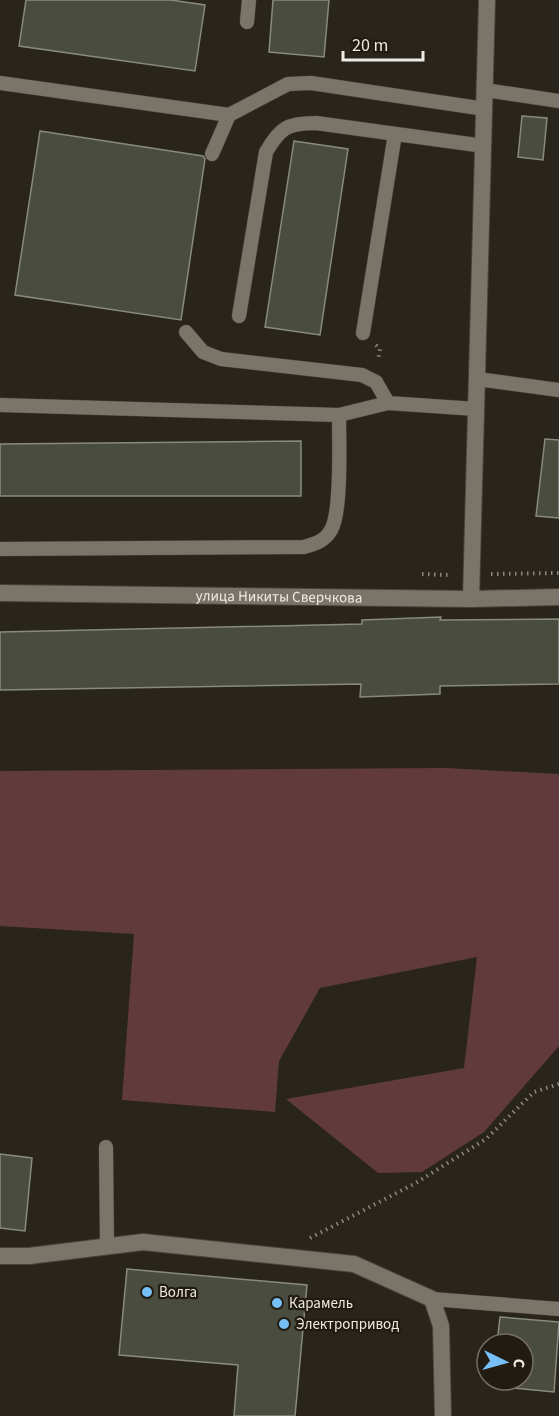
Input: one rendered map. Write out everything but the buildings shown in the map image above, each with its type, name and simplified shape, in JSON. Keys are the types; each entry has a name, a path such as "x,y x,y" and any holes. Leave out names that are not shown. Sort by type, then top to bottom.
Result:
{"street":[{"path":"471,599 487,0"},
{"name":"улица Никиты Сверчкова","path":"0,593 471,599 559,597"},
{"path":"0,1256 29,1256 143,1242 354,1264 432,1299 441,1326 443,1416"}],"lane":[{"path":"247,22 249,0"},
{"path":"0,82 229,115 288,84 311,83 484,109"},
{"path":"485,90 559,101"},
{"path":"212,154 229,115"},
{"path":"240,316 266,153 277,133 297,123 316,123 484,146"},
{"path":"363,333 395,134"},
{"path":"186,332 203,352 221,359 362,375 376,382 388,403"},
{"path":"477,379 558,388"},
{"path":"0,405 339,415 388,403 476,409"},
{"path":"0,549 304,547 320,542 331,531 337,514 339,415"},
{"path":"106,1147 108,1246"},
{"path":"432,1299 559,1309"}],"path":[{"path":"275,1256 414,1184 486,1139 534,1092 559,1084"}],"shaded area":[{"path":"446,768 559,774 559,1046 484,1132 422,1172 378,1173 286,1099 464,1068 477,957 320,988 279,1061 275,1112 122,1100 134,934 0,926 0,771"}],"place":[{"name":"Волга","path":"147,1292"},
{"name":"Карамель","path":"277,1303"},
{"name":"Электропривод","path":"284,1324"}]}
